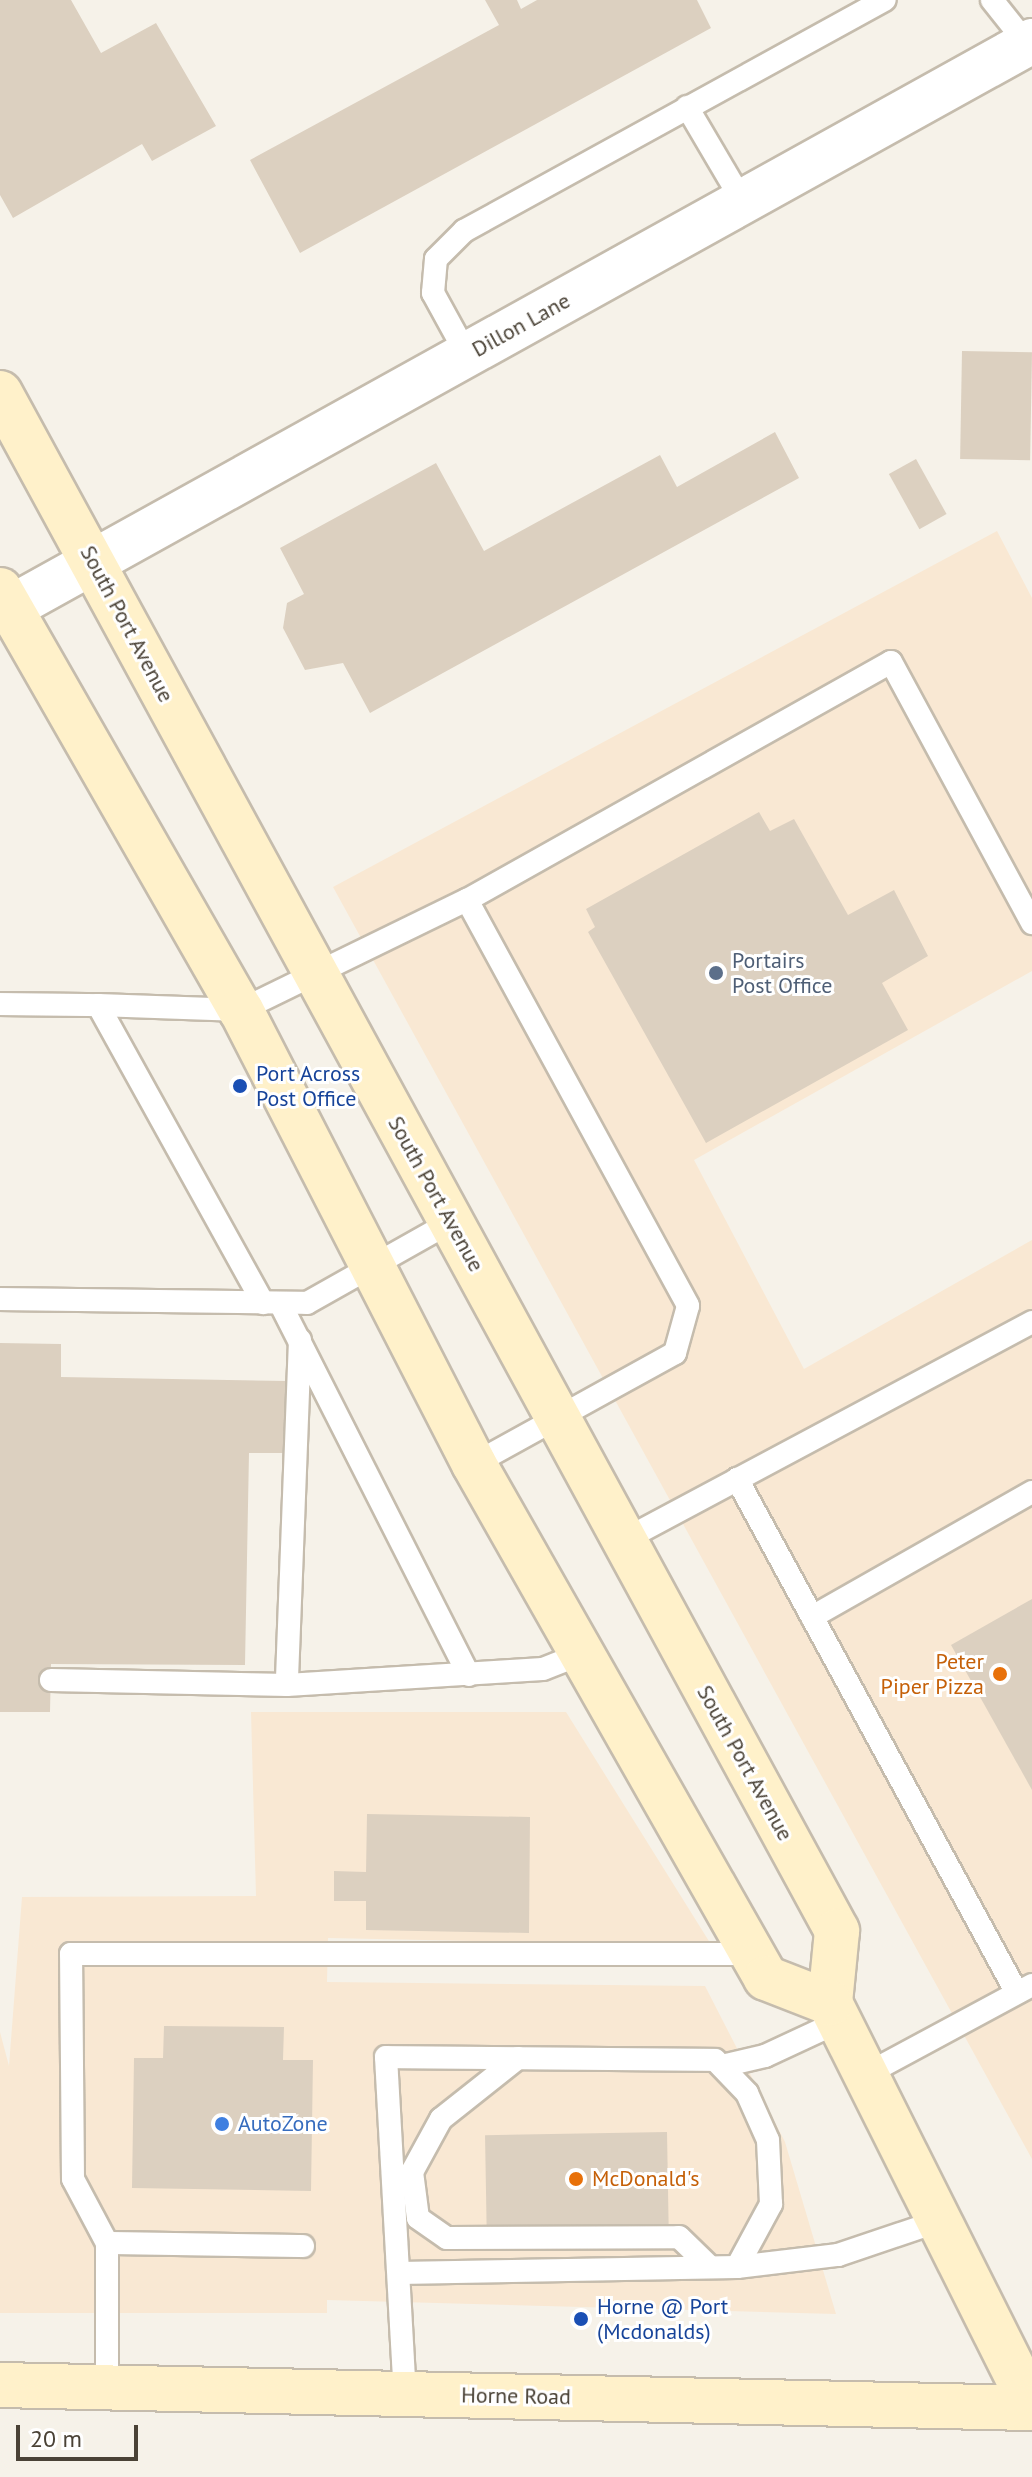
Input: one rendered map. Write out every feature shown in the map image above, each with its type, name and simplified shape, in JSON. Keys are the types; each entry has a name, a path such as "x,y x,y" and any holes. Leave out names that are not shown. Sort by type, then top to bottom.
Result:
{"main road":[{"name":"South Port Avenue","path":"0,393 837,1931 835,2012"},
{"path":"5,599 241,1010 375,1265 474,1464 766,1978 835,2012 1032,2407"},
{"name":"Horne Road","path":"0,2385 1032,2407"}],"street":[{"name":"Dillon Lane","path":"5,599 93,562 1030,43"}],"lane":[{"path":"467,355 433,293 436,259 464,231 885,0"},
{"path":"992,0 1030,43"},
{"path":"687,107 743,202"},
{"path":"0,1004 241,1010 467,900 891,662 1032,923"},
{"path":"467,900 688,1306 675,1353 474,1464"},
{"path":"98,1005 271,1303 300,1340 469,1675"},
{"path":"0,1299 307,1303 451,1222"},
{"path":"624,1540 1032,1322"},
{"path":"287,1685 300,1340"},
{"path":"737,1479 1024,1989 865,2075"},
{"path":"812,1617 1032,1492"},
{"path":"51,1680 287,1685 543,1669 581,1654"},
{"path":"107,2387 107,2243 73,2179 71,1954 753,1954"},
{"path":"722,2066 765,2056 835,2012"},
{"path":"405,2394 386,2057 715,2060 747,2093 768,2140 771,2204 737,2267"},
{"path":"518,2058 441,2119 412,2172 418,2218 447,2238 679,2237 710,2267"},
{"path":"399,2273 737,2267 838,2255 939,2221"},
{"path":"107,2243 303,2246"}],"shaded area":[{"path":"997,531 1032,598 1032,971 694,1160 804,1369 1032,1240 1032,2159 333,887"},
{"path":"251,1712 566,1712 712,1946 328,1938 327,1982 705,1986 785,2142 836,2314 327,2300 327,2313 0,2313 0,2032 9,2066 22,1897 256,1896"}],"building":[{"path":"0,0 71,0 101,53 156,23 216,126 152,161 142,144 13,218 0,195"},
{"path":"485,0 517,0 521,9 537,0 697,0 711,28 300,253 250,160 499,25"},
{"path":"962,351 1032,352 1030,460 960,459"},
{"path":"775,432 799,478 370,713 343,663 305,670 283,628 287,603 304,594 280,548 436,463 484,551 660,455 677,487"},
{"path":"916,459 947,514 919,529 889,474"},
{"path":"759,812 770,831 794,819 848,915 894,890 928,956 882,983 908,1030 706,1143 588,932 595,927 586,909"},
{"path":"0,1343 61,1344 61,1377 287,1381 286,1453 249,1453 245,1665 51,1664 50,1712 0,1712"},
{"name":"Peter Piper Pizza","path":"1032,1599 1032,1790 951,1645"},
{"path":"367,1814 530,1817 529,1933 366,1930 366,1901 334,1901 334,1871 366,1872"},
{"name":"AutoZone","path":"164,2026 284,2027 283,2060 313,2060 311,2191 132,2188 134,2058 163,2058"},
{"name":"McDonald's","path":"667,2132 669,2225 487,2228 485,2135"}],"place":[{"name":"Portairs Post Office","path":"716,973"},
{"name":"Port Across Post Office","path":"240,1086"},
{"name":"Peter Piper Pizza","path":"1000,1674"},
{"name":"AutoZone","path":"222,2124"},
{"name":"McDonald's","path":"576,2179"},
{"name":"Horne @ Port (Mcdonalds)","path":"581,2319"}]}
